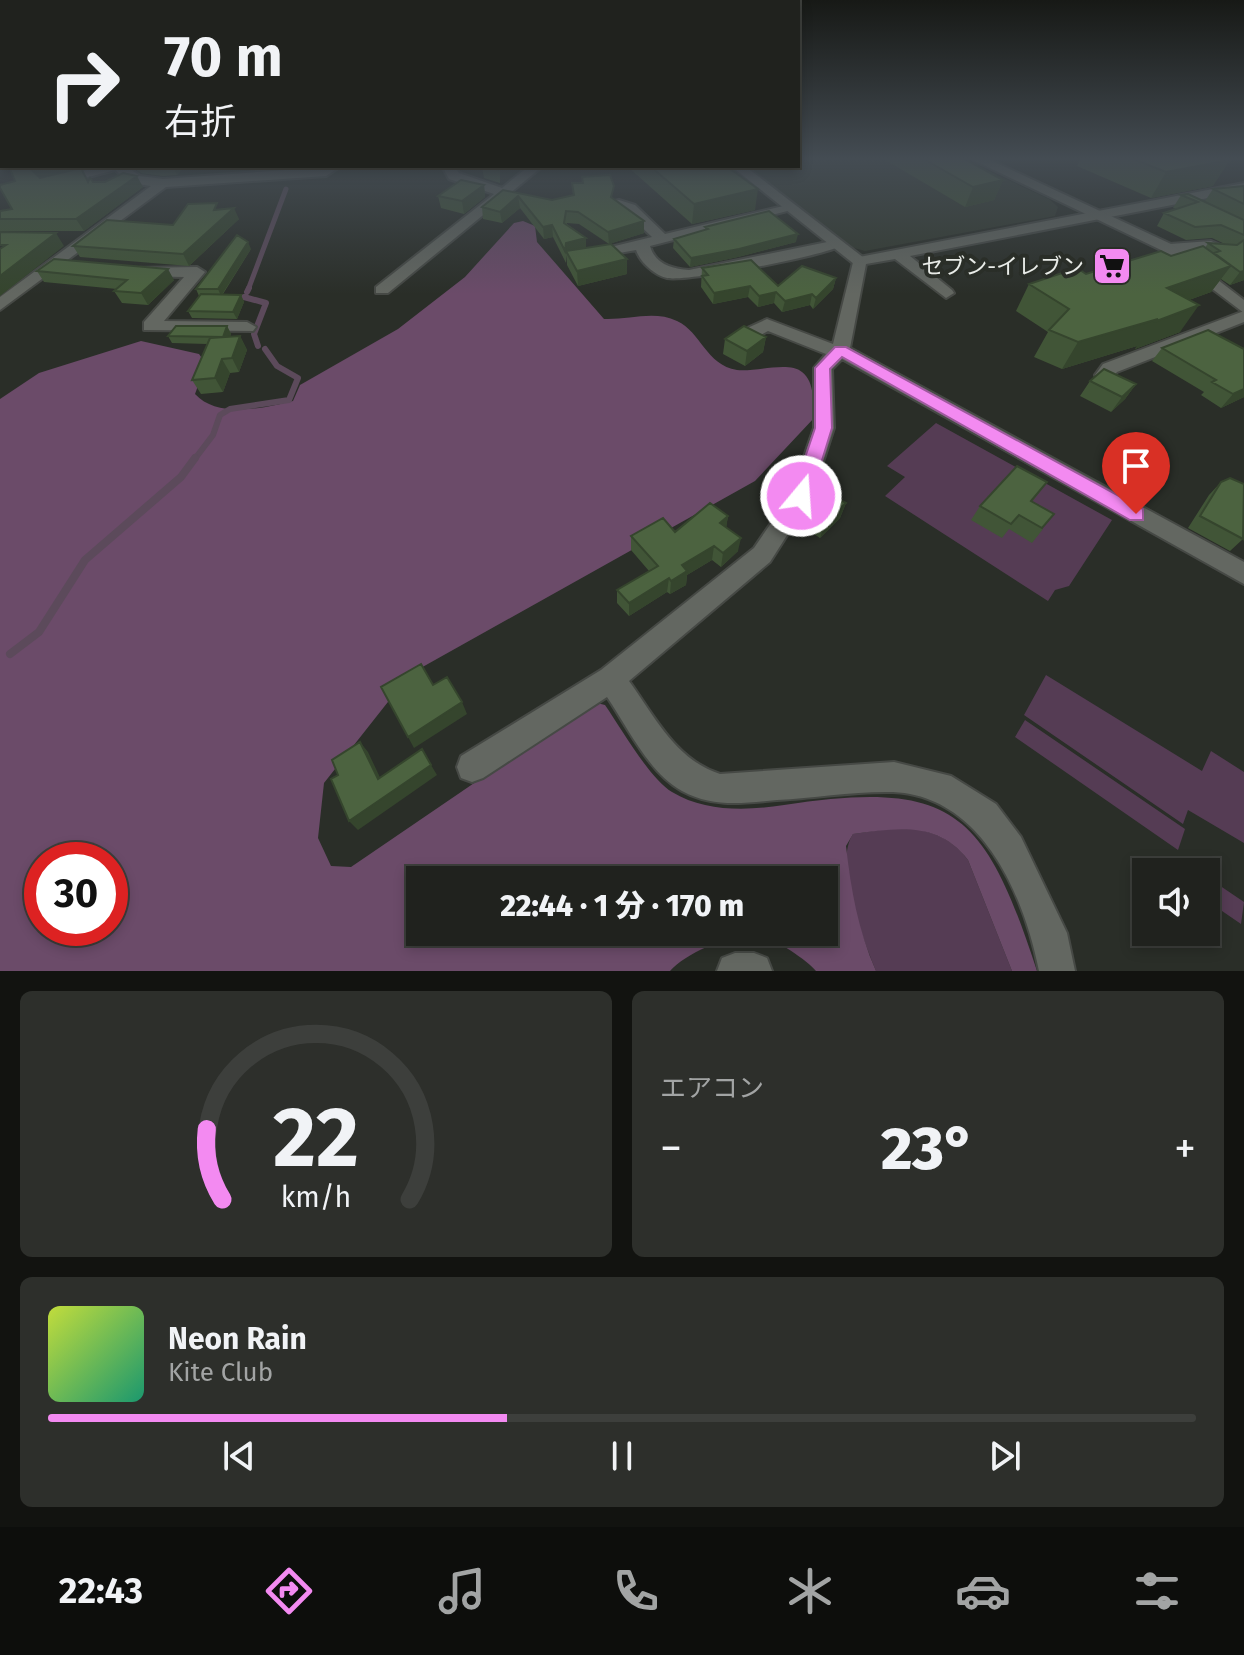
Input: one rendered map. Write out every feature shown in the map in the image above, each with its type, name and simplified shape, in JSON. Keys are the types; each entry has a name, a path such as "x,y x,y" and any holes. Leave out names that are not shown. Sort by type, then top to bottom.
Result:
{"street":[{"path":"0,305 137,203"},
{"path":"382,290 489,203"},
{"path":"786,203 859,261 1150,203"},
{"path":"1079,203 1170,249 1244,308"},
{"path":"1192,203 1204,209"},
{"path":"619,204 630,208 662,239"},
{"path":"574,260 792,208"},
{"path":"61,238 90,239"},
{"path":"586,239 606,253"},
{"path":"642,244 646,258 679,276 837,244"},
{"path":"1170,249 1211,246 1226,251"},
{"path":"897,253 946,293"},
{"path":"472,767 611,679 762,555 801,496 824,428 823,368 840,350 859,261"},
{"path":"60,262 88,265"},
{"path":"117,268 197,272 150,326 247,327"},
{"path":"1104,375 1110,368 1244,316"},
{"path":"749,334 767,324 826,349 840,350 1244,574"},
{"path":"611,679 671,764 692,780 720,789 894,777 940,787 985,815 1009,849 1049,933 1057,971"},
{"path":"735,971 754,971"}],"shaded area":[{"path":"793,203 1054,203 1058,207 1055,216 865,251 847,246"},
{"path":"523,221 535,226 537,242 604,319 668,318 685,326 718,362 727,367 737,370 796,369 806,376 811,387 814,418 755,481 410,674 324,783 318,838 331,866 351,867 593,702 605,705 645,764 663,785 685,799 741,809 842,798 888,798 925,804 955,819 979,842 999,874 1037,971 1012,971 968,860 956,847 930,833 901,829 853,834 846,846 856,910 876,971 816,971 783,946 838,946 838,866 406,866 406,946 709,946 688,956 670,971 0,971 0,399 39,373 141,341 199,354 206,364 195,394 216,407 242,410 293,401 300,385 398,329 465,277 514,223"},
{"path":"936,423 1112,520 1069,586 1055,590 1048,601 885,496 905,477 887,466"},
{"path":"1046,675 1202,771 1211,751 1244,772 1244,843 1188,810 1183,824 1024,715"},
{"path":"1025,720 1185,829 1178,850 1015,737"},
{"path":"900,827 938,836 954,845 968,860 1012,971 876,971 852,902 846,864 848,847 853,834"},
{"path":"1220,886 1244,902 1241,924 1220,910"}],"building":[{"path":"9,203 98,203 76,219 0,219 0,211 12,209"},
{"path":"217,203 214,210 234,208 183,254 73,246 107,220 173,225 188,204"},
{"path":"487,203 510,203 500,212 482,207"},
{"path":"524,203 620,203 644,221 608,232 578,212 566,211 564,223 586,238 566,243 565,251 552,225 543,227"},
{"path":"1194,203 1208,203 1244,220 1244,235 1221,225 1195,227 1164,213"},
{"path":"769,211 798,234 691,258 674,239 708,229 705,227"},
{"path":"0,232 56,233 0,276 0,249 6,245 0,245"},
{"path":"237,235 248,242 218,289 196,289"},
{"path":"1244,240 1244,271 1240,272 1214,253 1220,251 1208,243 1237,245"},
{"path":"611,244 627,259 577,271 566,251"},
{"path":"1203,246 1231,266 1167,288 1199,305 1154,322 1158,319 1078,342 1049,330 1069,309 1029,284 1077,268 1086,274 1161,251 1171,256"},
{"path":"54,259 168,269 141,293 114,291 127,280 37,271"},
{"path":"751,260 778,286 802,266 836,278 816,298 812,294 785,301 776,292 759,296 750,286 714,293 702,276 708,275 702,268"},
{"path":"201,294 241,295 233,312 188,311"},
{"path":"176,326 227,326 223,337 168,336"},
{"path":"744,326 766,337 747,351 725,339"},
{"path":"1208,330 1244,349 1244,389 1233,394 1212,382 1216,380 1162,348"},
{"path":"240,336 232,358 222,359 215,378 192,380 210,338"},
{"path":"1104,369 1136,384 1122,397 1090,381"},
{"path":"1017,466 1047,482 1031,501 1054,514 1042,528 1019,515 1011,524 980,506"},
{"path":"1230,478 1244,484 1243,539 1200,516 1221,482"},
{"path":"830,494 846,503 825,524 809,514"},
{"path":"710,503 728,516 720,523 741,538 723,553 714,546 682,565 687,571 671,581 669,578 629,603 617,590 658,566 631,536 663,518 675,532"},
{"path":"421,664 433,685 447,677 462,702 408,737 381,687"},
{"path":"360,742 378,779 422,749 431,765 349,821 331,779 338,775 332,760"}],"waterway":[{"path":"248,290 281,203"},
{"path":"244,297 266,303 254,334 258,346"},
{"path":"194,460 213,435 220,415 230,409 289,400 298,378 277,366 265,349"},
{"path":"10,654 39,632 85,560 181,477 195,458"}],"place":[{"name":"セブン-イレブン","path":"1112,266"}],"route":[{"path":"801,496 824,428 823,368 840,350 1136,514"}]}
